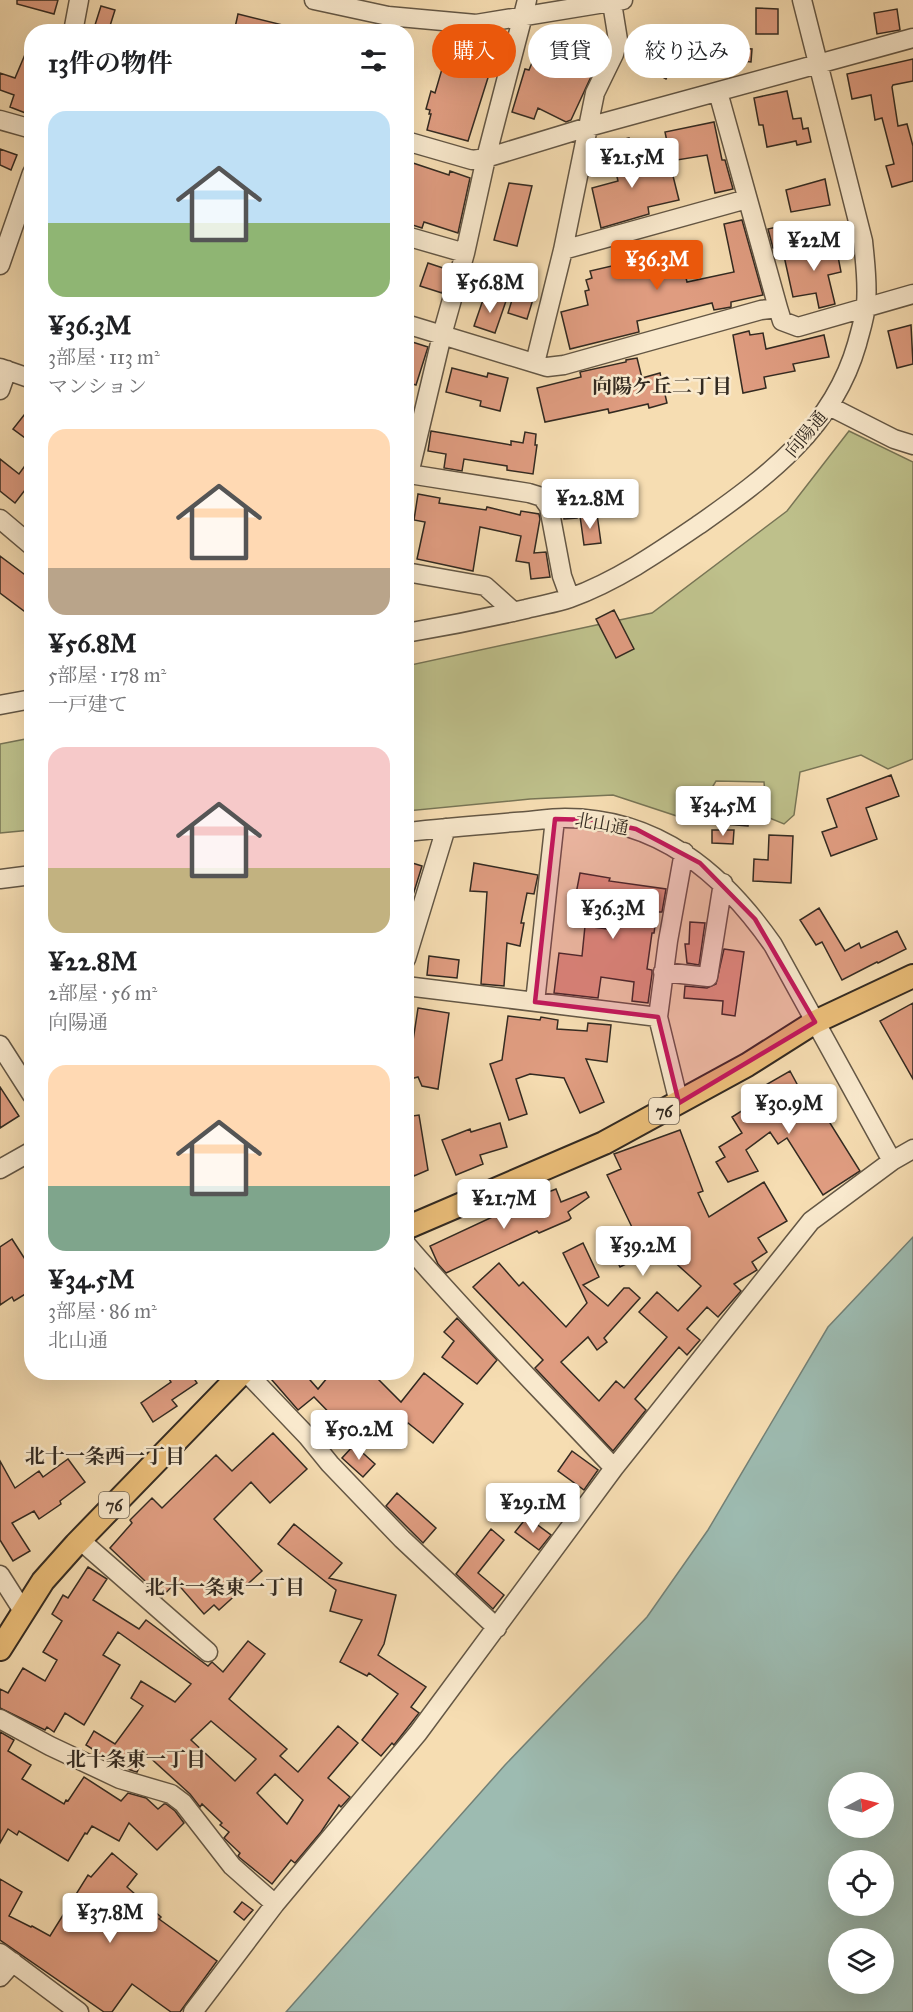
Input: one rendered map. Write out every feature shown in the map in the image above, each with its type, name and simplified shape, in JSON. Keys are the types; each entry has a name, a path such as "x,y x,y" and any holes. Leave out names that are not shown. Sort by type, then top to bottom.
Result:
{"main road":[{"name":"76","path":"414,1225 604,1143 747,1065 815,1022 913,976"},
{"name":"76","path":"0,1649 43,1581 80,1540 237,1380"}],"street":[{"path":"74,24 79,0"},
{"path":"314,0 388,16 476,24 524,9 617,1 618,40 615,54 595,93 563,250 535,363"},
{"name":"向陽通","path":"414,632 458,624 570,598 644,563 725,507 786,459 808,436 830,406 853,357 866,307 867,280 863,241 802,0"},
{"path":"414,449 442,335 465,254 486,158 524,9"},
{"path":"414,143 472,160 486,158 588,127 913,38"},
{"path":"718,92 782,321 798,327 913,294"},
{"path":"0,120 24,127"},
{"path":"0,265 3,244 24,193"},
{"path":"563,250 747,199"},
{"path":"414,238 465,254"},
{"path":"414,326 547,367 564,365 761,310 778,308"},
{"path":"0,390 3,369 24,377"},
{"path":"830,406 894,440 913,445"},
{"path":"414,475 542,497 549,507 562,576 570,598"},
{"path":"0,519 24,539"},
{"path":"414,573 485,586 513,612"},
{"path":"0,705 24,700"},
{"path":"535,1002 555,819"},
{"name":"北山通","path":"414,831 555,819 585,819 636,829 684,852 700,863 755,919 773,945 892,1161"},
{"path":"414,934 446,828"},
{"path":"679,1103 658,1017 663,972 684,852"},
{"path":"0,879 24,876"},
{"path":"663,972 708,977 723,884"},
{"path":"414,987 658,1017"},
{"path":"0,1045 24,1082"},
{"path":"193,2012 275,1904 418,1733 614,1468 811,1221 892,1161 913,1149"},
{"path":"0,1169 24,1156"},
{"path":"414,1253 458,1305 496,1342 614,1468"},
{"path":"253,1380 402,1539 497,1628"},
{"path":"80,1540 208,1652"},
{"path":"0,1575 24,1611"},
{"path":"0,1719 120,1779 171,1794 183,1803 232,1866 275,1904"},
{"path":"0,1977 6,1957 79,2012"}],"highlighted area":[{"path":"555,819 595,820 636,829 700,863 755,919 815,1022 679,1103 658,1017 535,1002"}],"green space":[{"path":"849,431 913,462 913,759 888,769 861,755 800,772 794,815 784,824 767,817 764,782 716,781 692,821 613,795 530,799 414,810 414,664 652,613 787,511"},
{"path":"24,739 24,831 0,833 0,744"}],"water":[{"path":"913,1237 913,2012 286,2012 505,1765 647,1617 708,1530 828,1327"}],"building":[{"path":"17,0 58,0 54,14 17,4"},
{"path":"101,6 115,10 111,24 95,24"},
{"path":"756,8 778,9 778,34 756,34"},
{"path":"897,9 900,30 877,34 874,13"},
{"path":"238,14 279,24 236,24"},
{"path":"24,57 24,112 10,107 14,95 0,90 0,73 15,78"},
{"path":"913,59 913,81 892,87 898,126 907,124 913,146 913,181 892,187 886,166 894,164 882,118 875,120 871,95 852,99 847,74"},
{"path":"525,69 528,70 528,78 590,78 571,120 566,122 538,108 534,119 512,112"},
{"path":"439,78 488,78 468,141 427,130 431,114 429,114 430,110 426,109 431,91 435,93"},
{"path":"787,91 793,119 801,118 803,129 808,128 811,142 797,145 796,141 767,147 763,125 759,125 754,98"},
{"path":"714,122 722,160 725,160 733,189 715,193 707,155 671,161 665,132"},
{"path":"629,138 638,176 671,168 679,200 648,207 649,214 601,228 592,188 618,181 609,143"},
{"path":"0,149 17,155 11,170 0,165"},
{"path":"414,163 449,175 450,171 470,178 458,233 424,222 422,228 414,226"},
{"path":"825,179 830,205 791,212 786,190"},
{"path":"509,183 532,186 517,246 494,240"},
{"path":"742,220 763,295 731,302 731,307 714,310 712,303 637,321 639,332 570,349 561,312 588,305 585,291 589,290 586,280 592,278 590,271 625,263 623,255 643,250 645,257 679,248 687,282 734,272 724,224"},
{"path":"786,225 790,244 773,248 768,229"},
{"path":"835,241 841,272 828,275 835,304 819,308 816,293 793,297 784,256 817,249 816,245"},
{"path":"428,263 449,270 442,293 420,286"},
{"path":"515,290 534,296 527,319 508,313"},
{"path":"485,294 506,301 495,333 474,326"},
{"path":"911,325 913,364 897,368 888,331"},
{"path":"749,331 750,335 763,333 766,349 824,335 829,357 793,364 795,371 764,377 766,388 743,393 733,335"},
{"path":"414,343 428,347 416,385 414,384"},
{"path":"637,358 642,378 660,373 667,403 649,408 648,404 609,413 608,409 545,422 537,388 581,377 580,372"},
{"path":"452,368 487,377 488,373 508,378 500,411 480,406 481,401 446,392"},
{"path":"24,415 24,437 13,429"},
{"path":"431,431 511,445 511,441 523,443 525,432 536,434 535,445 537,445 533,474 507,470 507,466 464,459 462,471 444,468 446,454 428,451"},
{"path":"0,459 19,474 24,467 24,491 15,503 0,491"},
{"path":"418,494 440,498 439,503 486,510 487,507 520,515 521,511 539,514 534,553 546,552 550,577 531,579 529,563 516,561 521,536 480,527 473,571 417,559 425,522 414,520"},
{"path":"576,505 577,518 564,519 563,506"},
{"path":"597,514 601,543 584,545 580,516"},
{"path":"0,556 24,574 24,611 0,593"},
{"path":"614,610 634,649 616,658 596,619"},
{"path":"891,775 899,796 866,808 877,839 831,856 822,832 837,827 827,799"},
{"path":"727,795 751,797 748,826 724,824"},
{"path":"712,830 734,830 733,844 712,843"},
{"path":"769,835 793,836 791,883 753,881 754,859 768,860"},
{"path":"474,863 538,875 534,894 527,893 521,923 524,923 520,946 507,943 504,986 481,984 487,892 470,891"},
{"path":"414,864 422,866 414,892"},
{"path":"580,873 610,878 609,881 666,889 662,912 657,912 654,933 652,933 647,969 652,970 648,1003 632,1001 634,982 601,977 598,998 554,993 559,953 582,956 585,926 607,929 610,905 575,899"},
{"path":"819,908 845,951 859,943 861,948 897,931 906,949 842,980 822,942 816,945 800,920"},
{"path":"690,922 705,923 699,965 687,963 685,944 689,944"},
{"path":"724,949 744,952 735,1016 722,1014 723,1001 684,998 685,986 707,988 716,984"},
{"path":"429,956 459,960 457,978 427,975"},
{"path":"913,1003 913,1079 880,1021"},
{"path":"418,1008 449,1013 438,1089 422,1086 418,1077 414,1078 414,1034"},
{"path":"508,1016 558,1020 557,1029 587,1031 588,1023 611,1025 607,1062 586,1059 604,1102 580,1113 564,1078 530,1074 516,1079 527,1114 509,1120 490,1064 502,1060"},
{"path":"790,1071 803,1095 810,1091 860,1171 823,1195 787,1138 778,1144 770,1132 746,1150 758,1171 728,1182 716,1162 725,1157 719,1147 742,1133 732,1117 756,1102 752,1093"},
{"path":"0,1087 19,1116 0,1128"},
{"path":"419,1115 428,1170 414,1176 414,1116"},
{"path":"500,1123 507,1147 480,1155 483,1164 456,1175 442,1140 470,1129 471,1132"},
{"path":"680,1130 703,1191 698,1193 709,1217 764,1182 787,1221 758,1238 767,1252 752,1262 757,1270 734,1284 741,1291 718,1317 707,1307 687,1329 700,1340 687,1355 679,1347 635,1399 646,1410 613,1451 535,1368 543,1360 473,1287 499,1263 519,1286 523,1282 566,1327 587,1303 563,1253 583,1243 599,1277 583,1285 608,1306 624,1288 629,1288 640,1298 604,1338 607,1342 597,1350 588,1337 561,1362 599,1401 616,1381 624,1388 667,1337 639,1312 657,1292 678,1311 701,1286 660,1249 664,1245 620,1267 618,1263 640,1244 607,1175 621,1169 614,1154"},
{"path":"556,1189 561,1202 586,1192 589,1197 568,1212 571,1218 569,1220 539,1233 537,1231 446,1273 438,1264 430,1246 503,1212 506,1218 535,1204 533,1198"},
{"path":"12,1239 24,1258 24,1295 14,1301 12,1297 0,1305 0,1247"},
{"path":"457,1318 497,1360 477,1384 442,1357 454,1341 444,1332"},
{"path":"424,1373 463,1404 433,1443 408,1423 392,1439 367,1412 347,1431 314,1397 298,1410 272,1380 310,1380 318,1389 325,1380 379,1380 401,1402"},
{"path":"170,1380 195,1380 197,1383 172,1400 177,1406 153,1422 141,1403 171,1382"},
{"path":"273,1433 307,1469 270,1503 251,1482 214,1519 262,1571 219,1610 214,1605 204,1614 176,1582 162,1597 110,1548 132,1523 130,1520 152,1498 162,1508 216,1455 232,1471"},
{"path":"354,1445 375,1464 363,1477 342,1458"},
{"path":"572,1451 598,1470 584,1490 558,1471"},
{"path":"68,1459 85,1482 60,1501 61,1504 39,1519 34,1511 12,1523 30,1551 13,1561 0,1540 0,1461 15,1488 39,1471 43,1477"},
{"path":"397,1493 436,1528 423,1543 386,1506"},
{"path":"527,1517 551,1535 539,1550 515,1532"},
{"path":"294,1524 342,1563 329,1578 396,1595 384,1644 378,1655 426,1687 411,1707 419,1713 394,1745 392,1743 381,1756 362,1740 398,1694 369,1673 367,1676 340,1662 362,1620 330,1611 336,1590 278,1544"},
{"path":"491,1529 504,1540 478,1573 504,1595 493,1609 456,1574"},
{"path":"88,1567 107,1579 93,1600 139,1629 146,1620 208,1666 212,1662 223,1672 248,1641 265,1654 229,1699 287,1749 280,1756 298,1772 338,1726 358,1743 328,1778 350,1797 341,1807 339,1805 321,1832 295,1863 291,1860 272,1884 238,1856 240,1853 224,1838 229,1832 220,1825 222,1823 202,1804 200,1807 190,1794 146,1754 137,1772 121,1767 86,1745 94,1731 115,1744 143,1706 131,1698 141,1681 175,1702 191,1684 118,1632 103,1655 120,1665 84,1725 65,1713 54,1732 47,1727 45,1730 0,1708 0,1689 8,1693 23,1668 45,1681 57,1660 43,1652 62,1621 52,1614 63,1595 68,1598","holes":["211,1721 256,1759 235,1781 191,1740","275,1774 303,1800 287,1824 257,1793"]},
{"path":"0,1732 14,1740 8,1751 31,1765 22,1779 64,1804 84,1777 121,1801 128,1793 146,1798 158,1809 166,1804 184,1823 157,1850 129,1823 119,1841 92,1826 87,1834 85,1833 68,1861 19,1831 17,1835 8,1829 0,1843"},
{"path":"112,1853 137,1874 127,1887 161,1917 159,1919 217,1961 180,2012 171,2012 132,1984 112,2012 104,2012 0,1940 0,1879 22,1892 9,1916 50,1936 88,1875 91,1877"},
{"path":"242,1902 253,1910 244,1920 234,1912"}],"district":[{"name":"向陽ケ丘二丁目","path":"662,386"},
{"name":"北十一条西一丁目","path":"105,1456"},
{"name":"北十一条東一丁目","path":"225,1587"},
{"name":"北十条東一丁目","path":"136,1759"}]}
